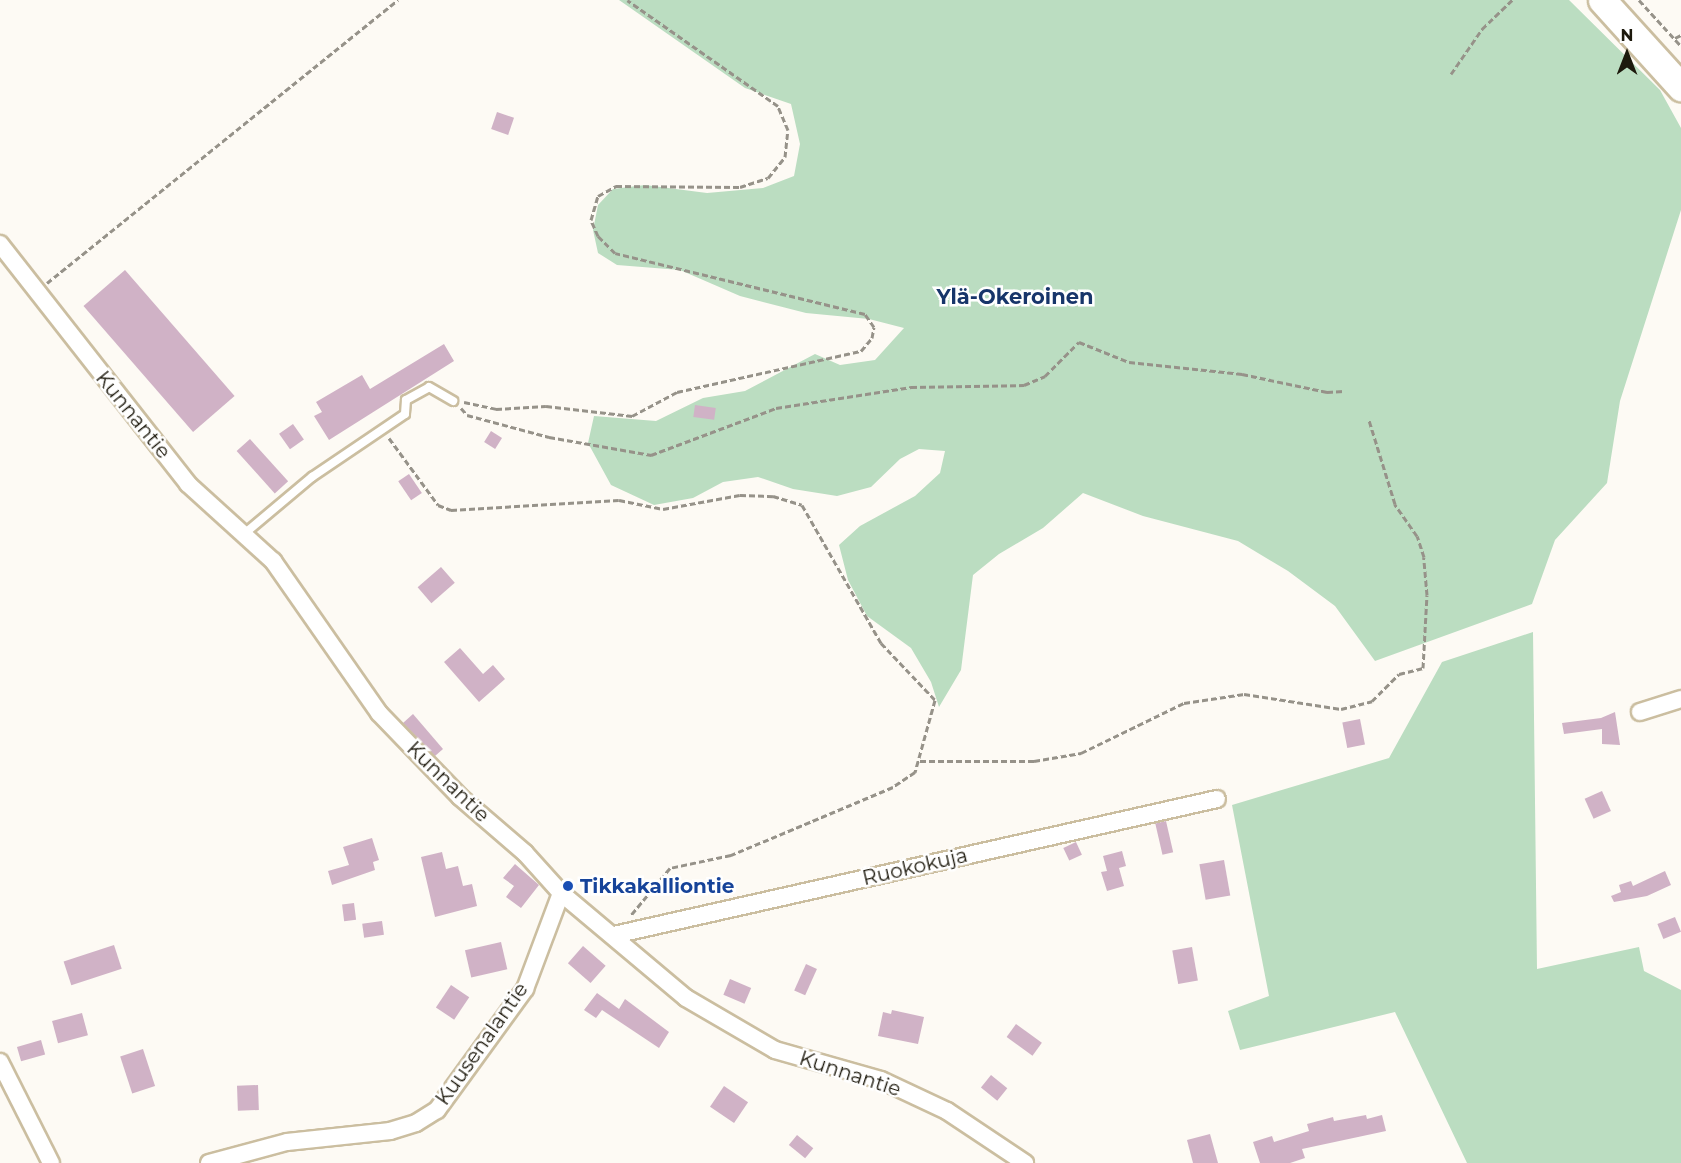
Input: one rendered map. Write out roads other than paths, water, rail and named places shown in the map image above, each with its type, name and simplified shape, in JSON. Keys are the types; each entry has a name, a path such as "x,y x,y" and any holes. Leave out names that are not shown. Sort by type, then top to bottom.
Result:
{"main road":[{"path":"1602,0 1681,87"}],"street":[{"name":"Kunnantie","path":"0,244 188,484 273,561 379,713 460,797 525,853 561,893 614,935 686,998 775,1050 881,1080 947,1111 1025,1163"},
{"path":"1640,712 1681,699"},
{"name":"Ruokokuja","path":"614,935 1217,799"},
{"name":"Kuusenalantie","path":"209,1163 287,1142 390,1131 416,1123 437,1110 525,989 561,893"},
{"path":"0,1062 51,1163"}],"lane":[{"path":"244,534 312,477 405,414 406,400 429,387 453,401"}],"place":[{"name":"Tikkakalliontie","path":"568,886"}],"district":[{"name":"Ylä-Okeroinen","path":"1015,297"}]}
